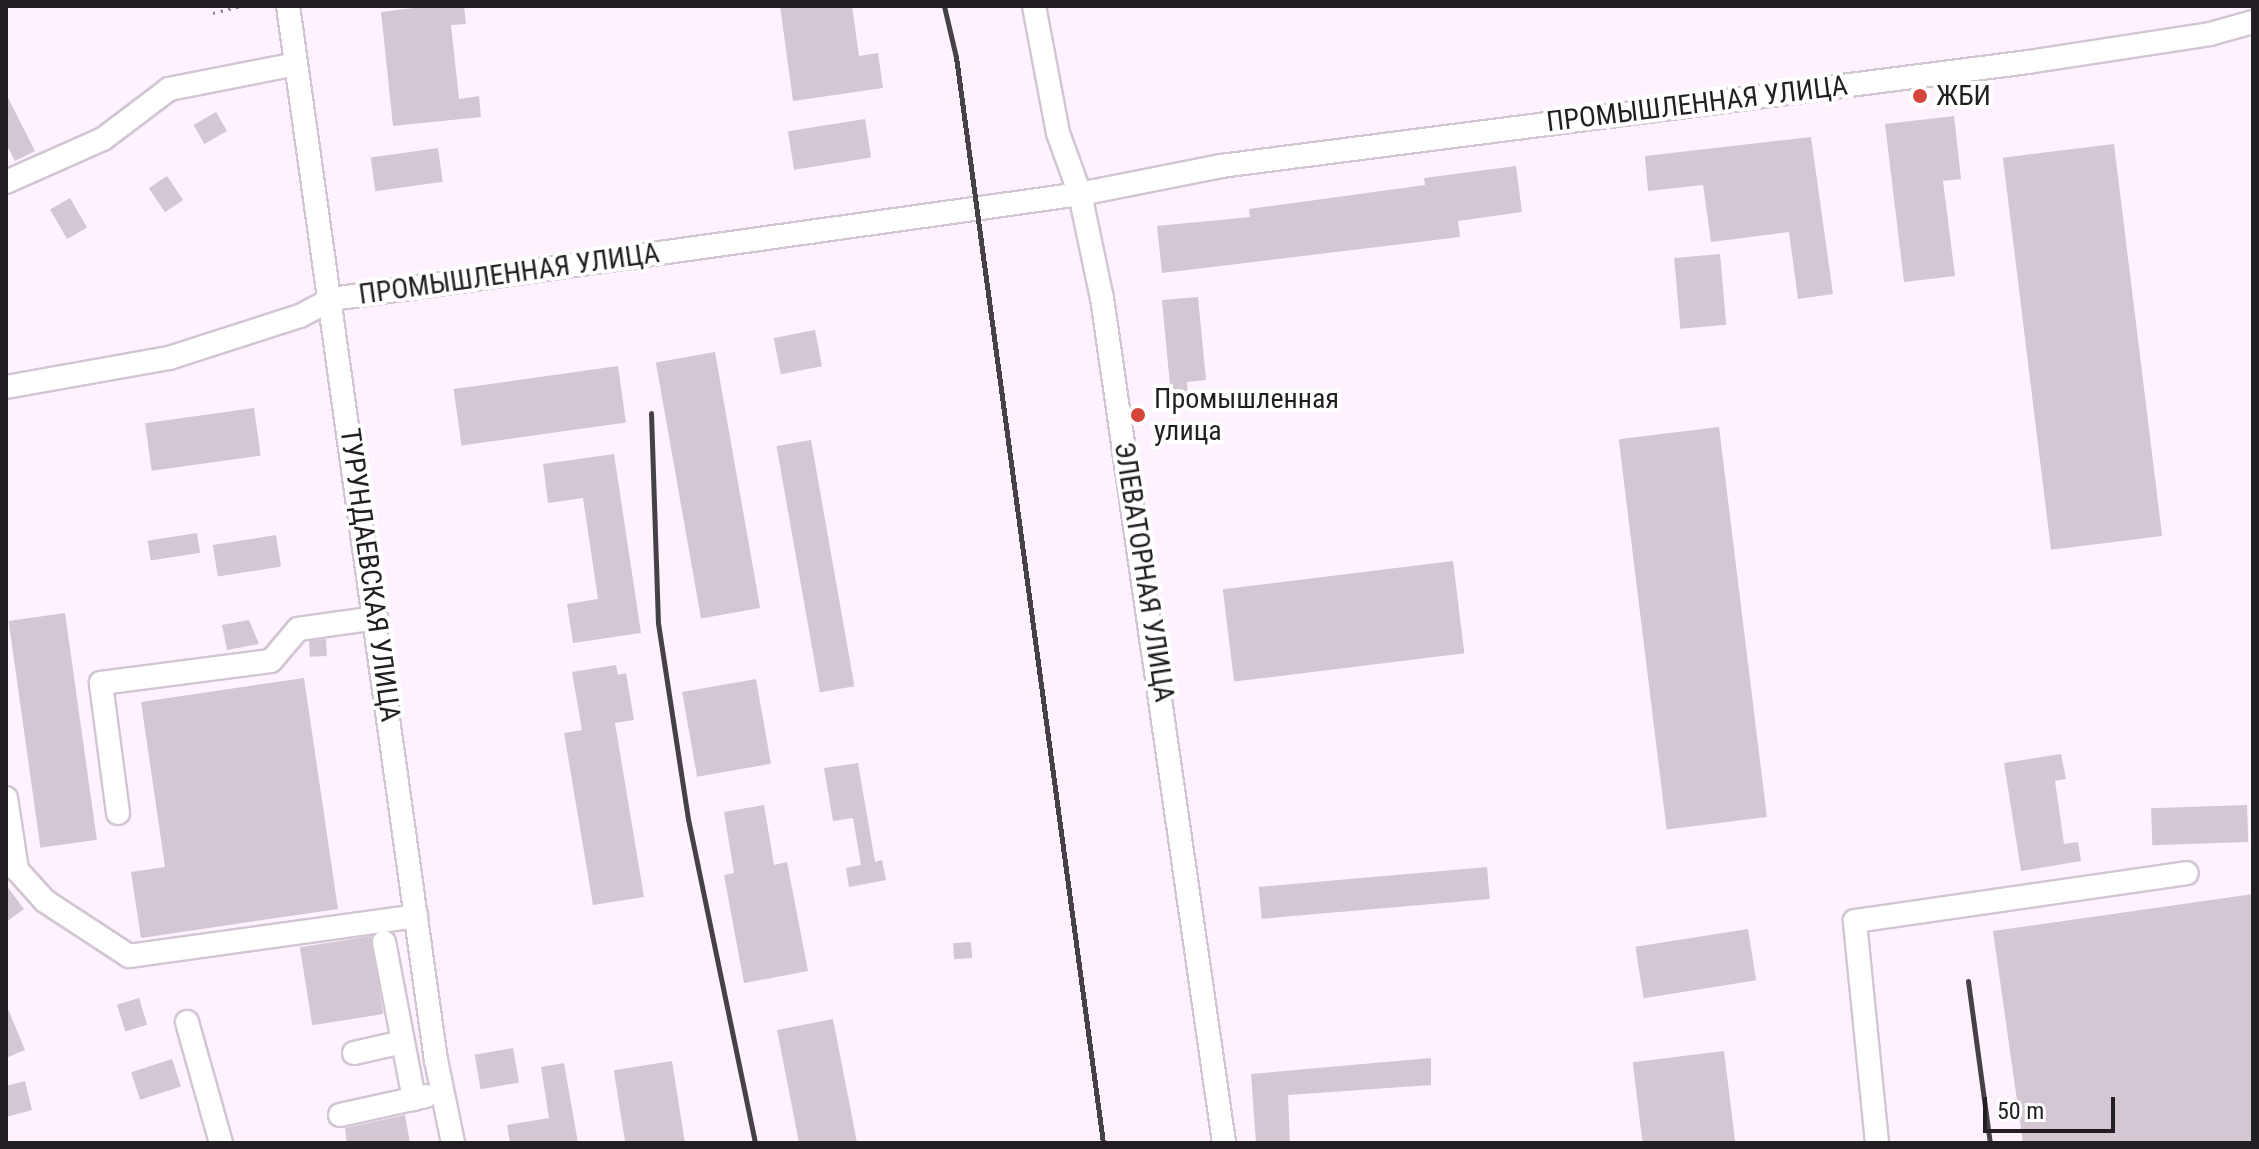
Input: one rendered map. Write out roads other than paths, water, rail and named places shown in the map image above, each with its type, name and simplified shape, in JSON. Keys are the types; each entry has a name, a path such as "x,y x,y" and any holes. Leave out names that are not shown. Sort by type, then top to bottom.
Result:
{"street":[{"name":"ТУРУНДАЕВСКАЯ УЛИЦА","path":"288,6 332,299 416,916 453,1143"},
{"name":"ЭЛЕВАТОРНАЯ УЛИЦА","path":"1034,6 1058,133 1080,194 1102,298 1154,630 1224,1143"},
{"name":"ПРОМЫШЛЕННАЯ УЛИЦА","path":"6,387 169,358 300,316 332,299 1080,194 1221,166 2028,62 2210,34 2253,22"},
{"path":"6,182 103,139 169,89 296,64"},
{"path":"118,813 101,683 271,661 298,629 376,618"},
{"path":"6,798 17,870 45,901 129,956 416,916"},
{"path":"1877,1143 1855,921 2187,873"},
{"path":"384,942 414,1099"},
{"path":"187,1022 221,1143"},
{"path":"354,1053 403,1042"},
{"path":"340,1115 443,1092"}],"railway":[{"path":"944,6 956,57 1103,1143"},
{"path":"651,413 658,623 688,819 755,1143"},
{"path":"1968,981 1990,1143"}],"place":[{"name":"ЖБИ","path":"1920,96"},
{"name":"Промышленная улица","path":"1138,415"}]}
